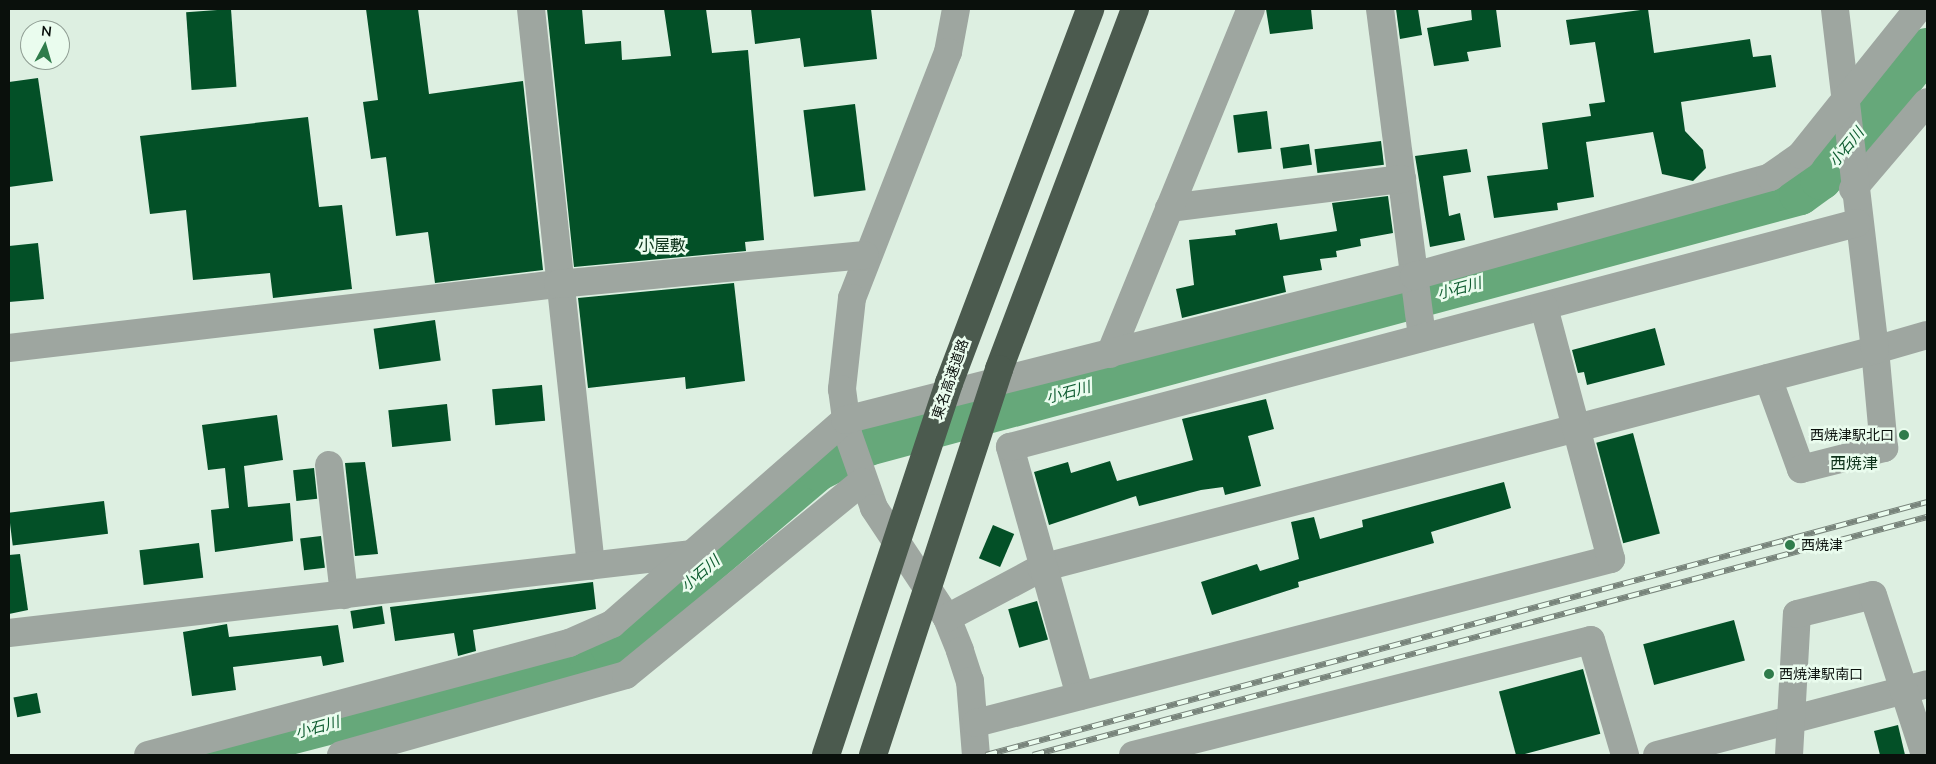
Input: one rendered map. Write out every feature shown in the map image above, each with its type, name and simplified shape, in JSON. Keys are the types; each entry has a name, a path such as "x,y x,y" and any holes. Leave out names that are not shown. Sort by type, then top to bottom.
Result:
{"highway":[{"name":"東名高速道路","path":"826,755 949,383 1090,9"},
{"path":"873,755 999,369 1135,9"}],"street":[{"path":"531,9 558,284 591,566"},
{"path":"956,9 948,52 866,255 852,298 842,358 846,427 862,482 874,508 946,618 970,681 976,723 976,755"},
{"path":"1110,354 1251,9"},
{"path":"1380,9 1422,336"},
{"path":"1768,378 1801,469 1884,448 1875,350 1853,189 1835,9"},
{"path":"148,755 569,642 612,624 692,554 846,427 1110,354 1414,276 1770,177 1801,155 1844,96 1918,9"},
{"path":"1853,189 1927,102"},
{"path":"1169,208 1402,179"},
{"path":"1080,696 1041,568 1010,447 1422,336 1544,307 1857,223"},
{"path":"9,348 558,284 866,255"},
{"path":"976,723 1611,559 1544,307"},
{"path":"946,618 1041,568 1927,335"},
{"path":"329,465 344,594"},
{"path":"341,755 626,675 862,482"},
{"path":"9,633 692,554"},
{"path":"1788,755 1797,614 1873,595 1917,687 1925,755"},
{"path":"1133,755 1591,640 1625,755"},
{"path":"1657,755 1917,687"}],"building":[{"path":"231,9 236,87 192,90 186,12"},
{"path":"366,9 418,9 429,94 523,81 543,270 435,283 428,232 396,236 386,157 371,159 363,102 378,100"},
{"path":"547,9 582,9 585,44 621,41 622,60 671,56 664,9 706,9 712,53 748,50 764,240 745,242 746,251 574,267"},
{"path":"751,9 871,9 877,59 804,67 800,38 755,44"},
{"path":"1266,9 1311,9 1313,29 1270,34"},
{"path":"1396,9 1418,9 1422,35 1400,39"},
{"path":"1471,9 1496,9 1501,47 1467,52 1469,61 1434,66 1427,28 1472,20"},
{"path":"1648,9 1654,53 1750,39 1753,57 1771,55 1776,87 1681,102 1685,131 1703,150 1706,168 1693,181 1662,174 1653,132 1586,142 1594,197 1557,203 1558,210 1494,218 1487,176 1548,169 1542,123 1591,116 1589,104 1605,102 1595,42 1570,45 1566,20"},
{"path":"38,78 53,181 9,187 9,82"},
{"path":"855,104 866,190 814,197 803,110"},
{"path":"1267,111 1272,149 1238,153 1233,115"},
{"path":"308,117 319,207 342,205 352,289 273,298 270,273 193,280 186,210 150,214 140,136"},
{"path":"1381,141 1384,165 1317,173 1314,149"},
{"path":"1309,144 1312,165 1283,169 1280,148"},
{"path":"1467,149 1471,172 1443,176 1449,216 1460,213 1465,240 1430,247 1415,156"},
{"path":"1388,196 1393,233 1360,239 1361,246 1336,251 1337,257 1320,259 1322,270 1283,276 1286,292 1182,318 1176,289 1194,285 1189,240 1236,235 1235,230 1277,223 1280,240 1337,231 1332,203"},
{"path":"38,243 44,299 9,302 9,246"},
{"path":"734,283 745,381 686,389 685,377 588,388 578,298"},
{"path":"435,320 441,361 379,369 374,329"},
{"path":"1655,328 1665,365 1587,385 1584,372 1578,373 1572,350"},
{"path":"542,385 545,421 495,425 492,389"},
{"path":"1266,399 1274,429 1248,436 1261,486 1225,495 1223,487 1201,490 1139,506 1136,496 1049,525 1034,472 1068,462 1071,473 1110,461 1117,481 1193,460 1182,419"},
{"path":"447,404 451,441 392,447 388,410"},
{"path":"277,415 283,460 244,466 248,507 290,503 293,541 215,552 211,510 229,508 225,468 208,470 202,425"},
{"path":"1633,433 1660,533 1623,543 1596,443"},
{"path":"365,462 378,554 355,556 345,463"},
{"path":"314,468 317,499 296,501 293,470"},
{"path":"1504,482 1511,508 1431,532 1434,543 1298,582 1299,587 1212,615 1201,582 1257,564 1260,571 1299,559 1291,522 1314,517 1320,539 1363,527 1362,520"},
{"path":"104,501 108,534 13,545 9,513"},
{"path":"993,525 1014,534 1000,567 979,558"},
{"path":"321,536 325,568 304,570 300,539"},
{"path":"199,543 203,578 144,585 139,550"},
{"path":"20,554 28,610 9,614 9,555"},
{"path":"593,582 596,609 473,630 476,651 458,656 454,633 395,641 390,607"},
{"path":"1037,601 1048,639 1019,648 1008,609"},
{"path":"382,606 385,624 353,629 350,611"},
{"path":"1734,620 1745,661 1654,685 1643,644"},
{"path":"227,624 229,637 338,625 344,662 323,666 321,656 233,667 236,690 192,696 183,632"},
{"path":"1583,669 1600,734 1516,755 1499,692"},
{"path":"37,693 41,713 17,717 13,698"},
{"path":"1898,725 1905,755 1880,755 1874,731"}],"waterway":[{"name":"小石川","path":"208,755 590,656 611,646 818,470 868,445 1800,194 1821,179 1927,49"}],"railway":[{"path":"986,755 1927,502"},
{"path":"1033,755 1927,517"}],"place":[{"name":"西焼津駅北口","path":"1904,435"},
{"name":"西焼津","path":"1790,545"},
{"name":"西焼津駅南口","path":"1769,674"}],"district":[{"name":"小屋敷","path":"662,245"},
{"name":"西焼津","path":"1854,463"}]}
